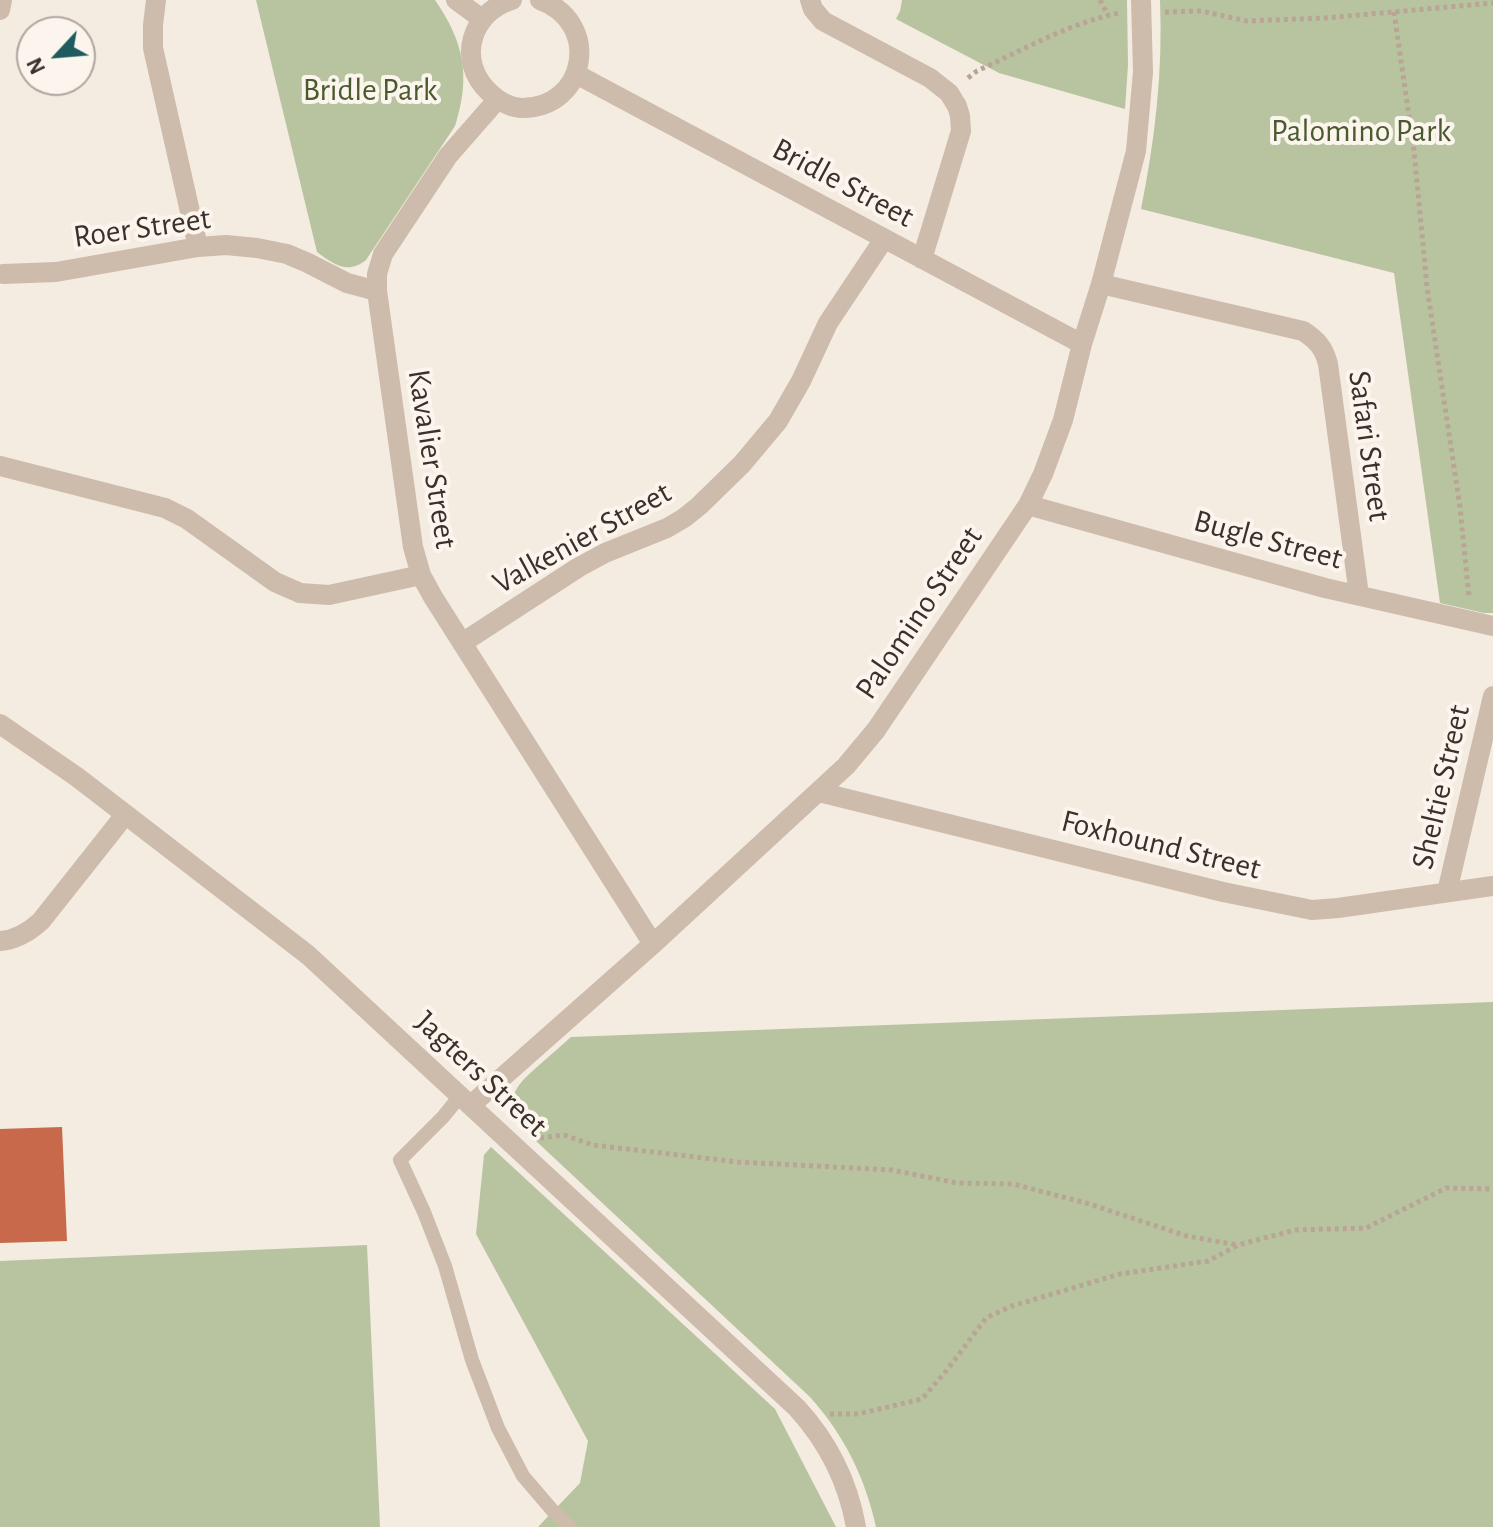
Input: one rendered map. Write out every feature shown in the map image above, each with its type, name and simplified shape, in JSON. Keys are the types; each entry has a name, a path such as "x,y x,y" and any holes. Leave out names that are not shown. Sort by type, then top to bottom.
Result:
{"street":[{"path":"0,10 2,0"},
{"path":"156,0 153,48 198,247"},
{"path":"456,0 482,19"},
{"path":"512,0 499,4 482,19 472,40 471,63 480,84 497,100 519,108 542,105 563,94 576,74 580,58 579,41 566,6 540,0"},
{"path":"810,0 823,21 930,78 949,93 957,106 961,131 922,259"},
{"name":"Palomino Street","path":"466,1101 653,944 846,766 876,730 1028,505 1063,420 1136,151 1143,72 1133,6"},
{"name":"Bridle Street","path":"576,74 1082,344"},
{"name":"Kavalier Street","path":"497,100 448,156 383,254 377,274 413,547 421,575 462,643 653,944"},
{"name":"Valkenier Street","path":"462,643 579,567 667,528 699,506 742,464 778,421 828,323 884,239"},
{"name":"Roer Street","path":"1,272 56,272 198,247 226,245 287,254 347,283 377,291"},
{"name":"Safari Street","path":"1101,284 1303,331 1316,338 1328,364 1359,595"},
{"path":"0,466 165,508 187,519 275,582 300,593 329,595 421,575"},
{"name":"Bugle Street","path":"1028,505 1325,588 1493,626"},
{"name":"Sheltie Street","path":"1447,892 1493,696"},
{"name":"Jagters Street","path":"0,724 77,777 308,955 805,1417 835,1462 846,1486 856,1527"},
{"name":"Foxhound Street","path":"819,792 1192,885 1312,910 1493,886"},
{"path":"0,941 16,938 41,921 125,815"}],"lane":[{"path":"466,1101 443,1117 400,1160 445,1266 472,1360 498,1428 523,1476 570,1527"}],"path":[{"path":"1100,0 1108,15"},
{"path":"1160,12 1201,11 1247,21 1325,18 1493,3"},
{"path":"949,93 977,71 1053,35 1133,6"},
{"path":"1394,12 1414,151 1427,287 1460,507 1471,622"},
{"path":"511,1143 564,1135 593,1145 738,1162 892,1170 957,1183 1013,1184 1086,1203 1187,1236 1238,1245"},
{"path":"805,1417 858,1414 922,1399 986,1318 1012,1306 1120,1274 1208,1261 1238,1245 1295,1230 1366,1228 1446,1188 1493,1189"}],"green space":[{"name":"Bridle Park","path":"256,0 435,0 453,30 463,75 463,91 455,126 366,260 353,267 341,266 317,252"},
{"path":"902,0 1127,0 1125,109 999,73 896,19"},
{"name":"Palomino Park","path":"1160,0 1493,0 1493,613 1440,603 1394,273 1141,209 1157,105"},
{"path":"1493,1002 1493,1527 876,1527 852,1458 833,1426 810,1397 521,1127 513,1108 514,1094 523,1080 571,1037"},
{"path":"491,1147 775,1409 836,1527 538,1527 580,1483 588,1441 476,1234 484,1155"},
{"path":"367,1245 380,1527 0,1527 0,1261"}],"building":[{"path":"62,1127 67,1241 0,1243 0,1129"}]}
